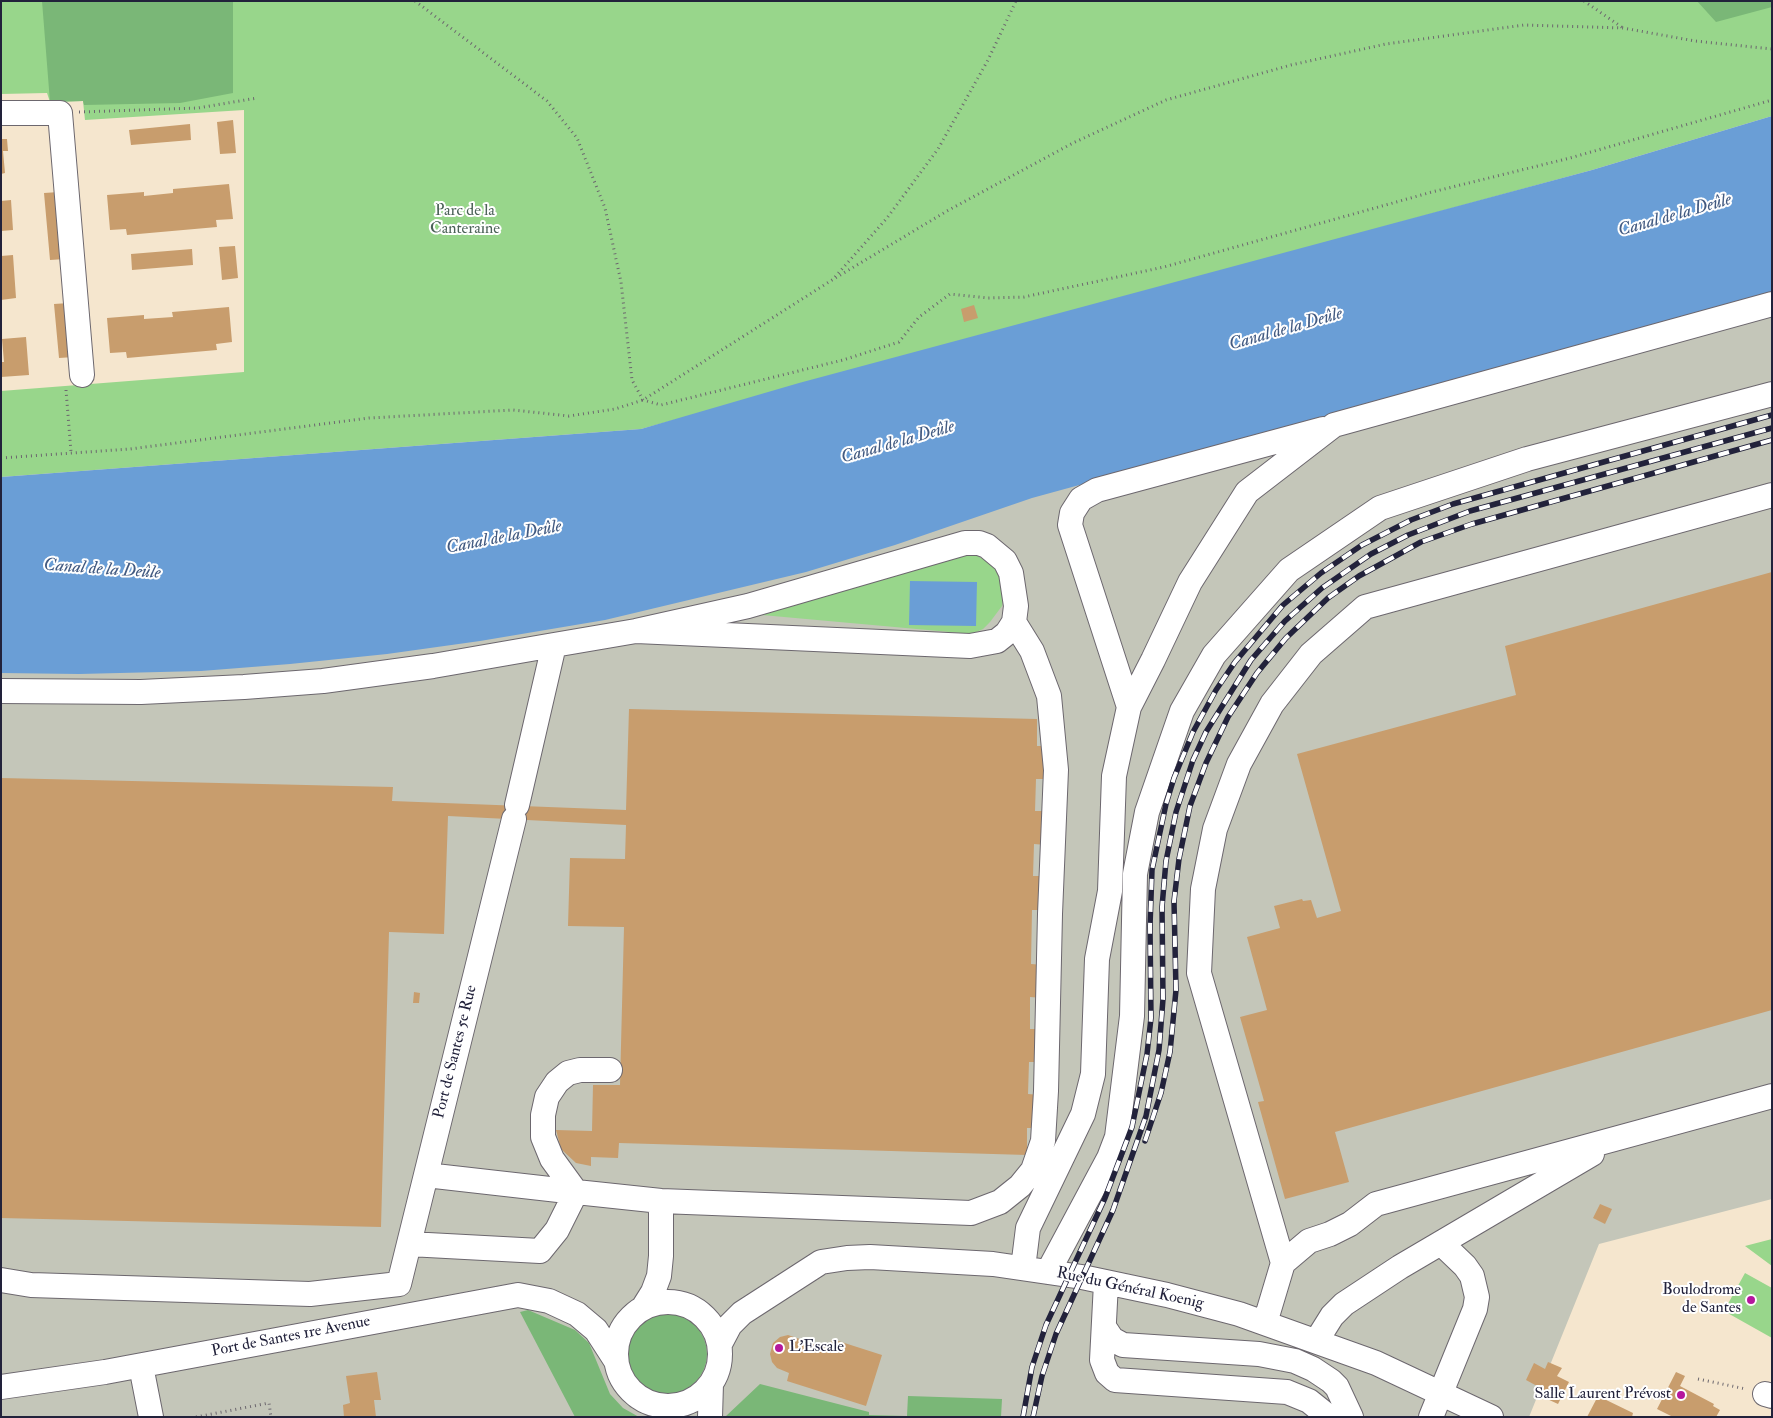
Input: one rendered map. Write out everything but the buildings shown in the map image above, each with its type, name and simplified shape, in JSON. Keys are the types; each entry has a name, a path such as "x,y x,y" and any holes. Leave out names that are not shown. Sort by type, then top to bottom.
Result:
{"street":[{"path":"1,113 60,113 74,383"},
{"path":"1129,707 1070,525 1072,513 1081,499 1097,490 1772,304"},
{"path":"1048,1272 1108,1158 1117,1137 1132,1016 1135,874 1147,812 1182,711 1214,655 1289,570 1380,508 1528,459 1772,394"},
{"path":"1023,1268 1028,1228 1082,1114 1093,1074 1097,959 1110,892 1114,776 1129,707 1154,660 1190,582 1247,492 1334,426"},
{"path":"1266,1323 1283,1263 1199,973 1202,890 1215,829 1239,764 1272,704 1311,654 1365,607 1772,494"},
{"path":"1,691 142,692 264,686 432,666 636,631 748,606 965,543 979,543 987,546 1005,561 1011,573 1015,590 1014,622 1007,633 997,641 970,646 636,631"},
{"path":"426,1175 661,1201 971,1213 1000,1202 1020,1186 1033,1170 1042,1141 1046,1091 1050,914 1056,770 1049,696 1032,651 1014,622"},
{"name":"Port de Santes 5e Rue","path":"31,1285 310,1294 399,1284 554,645"},
{"path":"576,1192 552,1159 543,1137 543,1115 547,1097 557,1082 568,1073 580,1070 610,1070"},
{"path":"1283,1263 1309,1241 1330,1234 1376,1204 1772,1096"},
{"path":"1317,1340 1332,1316 1344,1304 1441,1243 1619,1138"},
{"path":"409,1244 540,1251 557,1230 576,1192"},
{"path":"661,1201 661,1256 657,1284 619,1336 616,1361 622,1380 635,1394 652,1404 671,1406 695,1417"},
{"path":"1431,1417 1477,1297 1472,1276 1441,1243"},
{"path":"661,1256 669,1282 692,1309 713,1327 720,1344 719,1365 711,1384 702,1394 691,1401 671,1406"},
{"name":"Rue du Général Koenig","path":"720,1344 730,1325 759,1301 810,1267 832,1259 891,1258 1023,1268 1106,1283 1209,1306 1266,1323 1376,1363 1442,1392 1491,1417"},
{"path":"1,1280 31,1285"},
{"path":"1106,1283 1104,1367 1115,1380 1287,1392 1309,1401 1329,1417"},
{"path":"1,1292 31,1285"},
{"name":"Port de Santes 1re Avenue","path":"1,1387 75,1378 518,1295 549,1301 577,1314 596,1330 616,1361"},
{"name":"Rue du Général Koenig","path":"692,1309 736,1309 759,1301"},
{"path":"638,1312 663,1302 692,1309"},
{"name":"Port de Santes 1re Avenue","path":"577,1314 603,1317 638,1312"},
{"path":"1104,1327 1112,1339 1123,1345 1259,1354 1295,1361 1331,1380 1339,1391 1351,1417"},
{"path":"141,1366 151,1417"},
{"path":"710,1417 711,1384"}],"path":[{"path":"416,1 547,101 577,138 605,208 621,282 632,380 643,400 661,405 843,360 899,342 918,317 950,294 988,298 1024,298 1164,267 1432,192 1570,158 1772,100"},
{"path":"832,280 887,218 938,149 988,60 1016,1"},
{"path":"1584,1 1623,28"},
{"path":"1,458 130,449 369,418 513,410 569,416 615,410 643,400 832,280 947,212 1074,143 1166,100 1291,65 1386,44 1524,25 1623,28 1695,41 1772,49"},
{"path":"60,113 198,108 257,98"},
{"path":"71,452 74,383"},
{"path":"1698,1379 1769,1395"},
{"path":"196,1417 269,1403 271,1417"}],"shaded area":[{"path":"1772,135 1772,1199 1599,1244 1529,1417 1,1417 1,543 386,537"}],"green space":[{"name":"Parc de la Canteraine","path":"1,1 1772,1 1772,116 1592,170 641,429 1,477 1,391 244,372 244,110 85,120 83,101 50,102 47,93 1,94"},
{"path":"42,1 233,1 233,93 180,103 84,105 83,101 50,102"},
{"path":"1697,1 1772,1 1772,7 1716,22"},
{"path":"961,554 975,554 995,567 1002,579 1004,597 1002,606 983,629 972,634 762,615"},
{"path":"1772,1239 1772,1266 1745,1246"},
{"name":"Boulodrome de Santes","path":"1745,1273 1772,1288 1772,1338 1724,1311"},
{"path":"528,1310 575,1330 589,1343 610,1394 623,1408 639,1417 575,1417 520,1312"},
{"path":"667,1314 682,1317 695,1326 704,1339 707,1354 704,1369 695,1382 682,1391 667,1394 652,1391 639,1382 630,1369 627,1354 630,1339 639,1326 652,1317"},
{"path":"760,1384 869,1412 869,1415 907,1416 908,1396 1002,1399 1001,1417 725,1417"}],"water":[{"name":"Canal de la Deûle","path":"1772,116 1772,295 1032,498 895,545 806,572 605,620 387,654 290,664 201,671 79,674 1,673 1,477 641,429 799,383 1592,170"},
{"path":"910,581 977,582 976,626 909,625"}],"railway":[{"path":"1023,1417 1032,1367 1046,1325 1105,1198 1132,1127 1147,1054 1151,1018 1150,926 1152,870 1166,804 1174,778 1193,732 1216,690 1235,662 1283,605 1321,573 1362,545 1411,520 1453,504 1772,415"},
{"path":"1033,1417 1042,1376 1056,1334 1113,1210 1146,1116 1159,1050 1163,999 1162,907 1166,861 1176,812 1193,760 1206,732 1251,660 1285,621 1322,588 1371,554 1408,535 1470,511 1772,428"},
{"path":"1145,1141 1161,1093 1170,1052 1176,990 1174,901 1179,859 1190,806 1206,763 1228,717 1257,673 1286,638 1328,598 1359,576 1421,542 1472,524 1772,440"}],"place":[{"name":"Boulodrome de Santes","path":"1751,1300"},
{"name":"L'Escale","path":"779,1348"},
{"name":"Salle Laurent Prévost","path":"1681,1395"}]}
